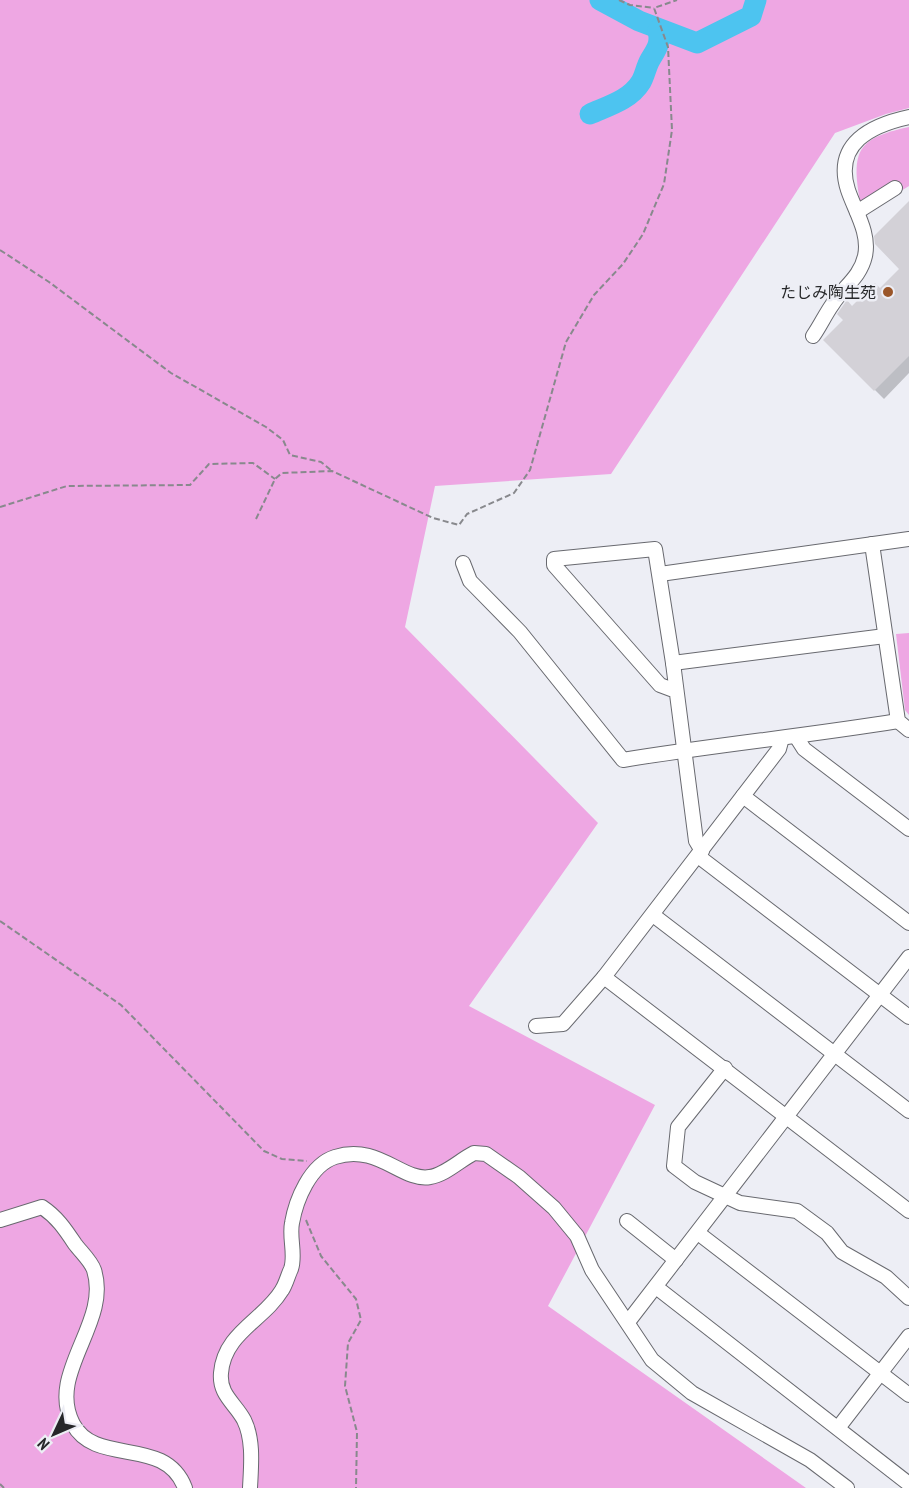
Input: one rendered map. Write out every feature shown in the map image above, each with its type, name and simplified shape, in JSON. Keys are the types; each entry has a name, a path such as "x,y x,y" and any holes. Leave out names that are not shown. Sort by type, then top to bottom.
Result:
{"street":[{"path":"813,336 832,305 861,271 866,254 862,226 846,180 852,148 864,133 873,128 909,117"},
{"path":"857,212 895,188"},
{"path":"660,574 909,539"},
{"path":"463,563 470,581 533,648 623,760 684,750 903,725 885,636 872,544"},
{"path":"676,691 660,685 554,565 554,559 655,549 673,663 696,841 700,854 909,1017"},
{"path":"673,663 885,636"},
{"path":"536,1026 563,1024 604,977 779,749 782,738"},
{"path":"797,738 804,749 909,829"},
{"path":"743,796 909,923"},
{"path":"653,915 909,1111"},
{"path":"628,1322 909,957"},
{"path":"604,977 909,1211"},
{"path":"725,1068 678,1127 674,1166 695,1182 740,1203 797,1211 827,1233 842,1252 886,1277 909,1298"},
{"path":"250,1488 252,1457 244,1421 224,1396 221,1373 226,1352 242,1330 282,1290 292,1265 292,1223 312,1174 324,1162 341,1156 361,1155 383,1160 415,1176 426,1178 441,1174 474,1153 486,1154 519,1177 554,1209 577,1236 592,1270 652,1360 681,1385 810,1460 847,1488"},
{"path":"0,1220 42,1207 56,1216 93,1270 95,1300 86,1334 66,1383 69,1414 74,1426 83,1437 104,1448 144,1453 168,1465 185,1488"},
{"path":"627,1221 676,1260"},
{"path":"698,1233 909,1395"},
{"path":"656,1287 909,1484"},
{"path":"838,1428 909,1336"}],"path":[{"path":"619,0 630,5 654,8 677,0"},
{"path":"0,250 49,282 171,373 266,427 283,440 290,455 321,462 332,471 448,524 459,525 467,514 514,493 530,470 566,342 594,295 623,264 643,234 664,184 672,130 668,47 654,8"},
{"path":"0,507 67,486 190,485 209,464 253,463 274,479"},
{"path":"256,519 274,479 282,472 332,471"},
{"path":"0,921 120,1005 264,1151 282,1159 324,1162"},
{"path":"298,1208 307,1222 321,1256 356,1299 359,1310 361,1320 348,1342 345,1386 357,1432 356,1488"},
{"path":"0,1484 4,1488"}],"shaded area":[{"path":"0,0 909,0 909,108 835,133 611,474 435,486 405,627 598,823 469,1006 655,1105 548,1306 806,1488 0,1488"},
{"path":"909,127 909,186 873,208 860,202 857,170 862,150 868,142 878,136"},
{"path":"909,633 909,715 905,710 896,634"}],"building":[{"name":"たじみ陶生苑","path":"909,201 909,356 874,391 823,340 843,320 837,314 847,300 852,306 875,283 880,288 899,269 875,244 874,236"}],"waterway":[{"path":"600,0 639,21 697,43 751,16 756,0"},
{"path":"590,114 618,102 636,88 658,46 658,30"}],"place":[{"name":"たじみ陶生苑","path":"888,292"}]}
